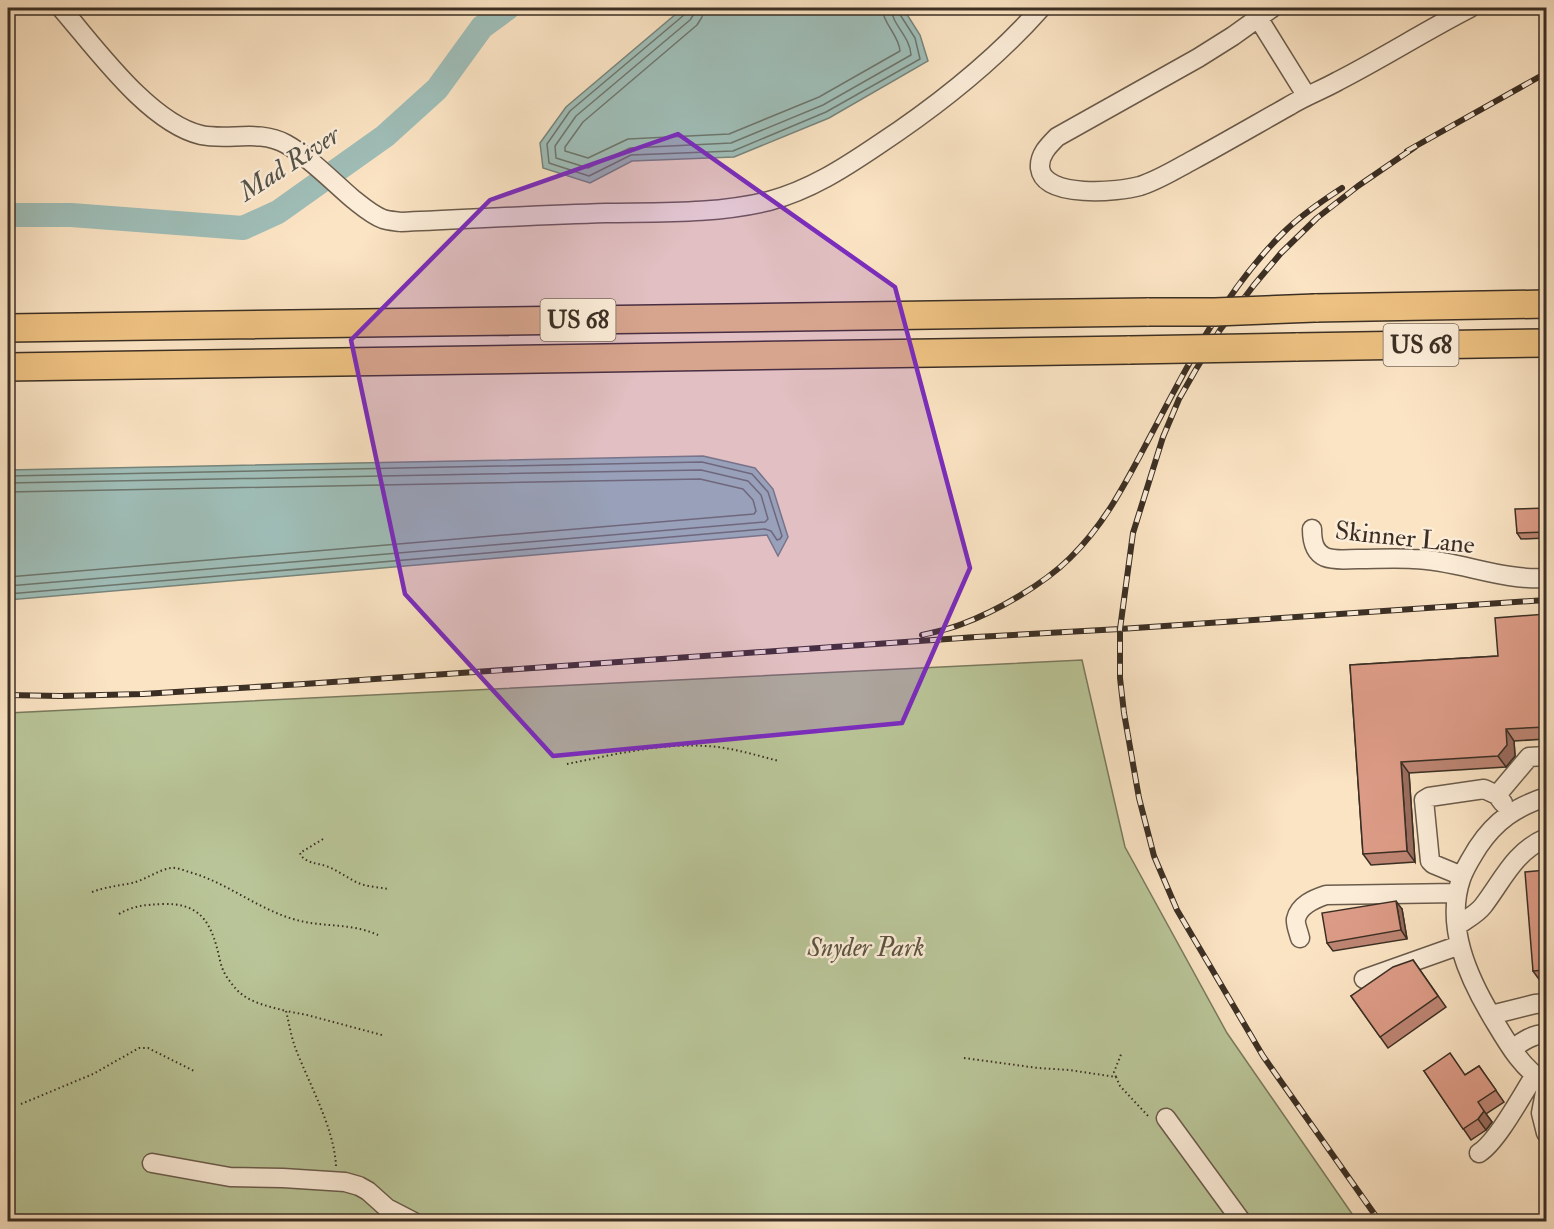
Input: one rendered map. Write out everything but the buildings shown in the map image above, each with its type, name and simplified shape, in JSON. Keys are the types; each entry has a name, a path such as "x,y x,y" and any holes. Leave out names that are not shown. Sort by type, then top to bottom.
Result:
{"highway":[{"name":"US 68","path":"8,328 1215,312 1546,304"},
{"name":"US 68","path":"8,369 1546,343"}],"street":[{"path":"61,8 127,84 166,119 200,135 219,138 258,136 272,138 288,145 375,215 386,220 401,222 702,210 769,201 798,192 823,180 908,126 953,92 994,56 1041,8"},
{"path":"1306,95 1261,11 1233,36 1198,58 1057,137 1047,146 1042,156 1041,172 1044,178 1051,183 1078,191 1117,191 1161,178 1306,95 1336,82 1470,8"},
{"name":"Skinner Lane","path":"1312,530 1314,546 1320,553 1340,560 1439,561 1512,577 1546,578"},
{"path":"1497,795 1529,757 1546,756"},
{"path":"1460,885 1430,861 1424,800 1429,797 1484,789 1497,795 1510,813"},
{"path":"1543,1082 1525,1066 1512,1049 1470,974 1460,945 1456,910 1460,885 1468,862 1484,838 1510,813 1546,797"},
{"path":"1457,926 1482,908 1516,859 1546,838"},
{"path":"1300,938 1296,920 1302,908 1314,899 1326,895 1460,885"},
{"path":"1364,979 1460,945"},
{"path":"1491,1015 1546,1003"},
{"path":"1512,1049 1538,1034 1546,1034"},
{"path":"1543,1082 1541,1113 1546,1133"},
{"path":"1479,1153 1543,1082"},
{"path":"1159,1119 1242,1221"},
{"path":"152,1163 230,1177 283,1178 340,1174 368,1191 387,1208 414,1221"}],"path":[{"path":"567,764 675,745 707,746 779,760"},
{"path":"323,839 300,853 301,856 309,863 334,869 356,882 388,889"},
{"path":"92,892 105,887 132,883 172,868 195,873 212,880 294,920 365,929 378,935"},
{"path":"119,914 132,907 150,905 174,904 189,907 202,915 211,927 223,970 238,991 247,998 263,1005 381,1035"},
{"path":"286,1011 295,1046 327,1124 340,1174"},
{"path":"21,1104 93,1074 139,1048 148,1048 194,1071"},
{"path":"1122,1052 1114,1072 1120,1086 1159,1119"},
{"path":"964,1058 1116,1077"}],"highlighted area":[{"path":"678,134 895,287 970,568 902,723 553,756 405,594 351,340 490,200"}],"green space":[{"name":"Snyder Park","path":"1082,660 1125,847 1227,1033 1357,1221 8,1221 8,713"}],"water":[{"path":"683,8 903,8 920,35 928,61 829,118 734,157 632,161 590,183 543,168 540,143 566,107"},
{"path":"703,456 755,468 773,489 788,537 778,556 767,535 8,600 8,470"}],"waterway":[{"name":"Mad River","path":"8,215 71,215 243,228 278,212 385,136 437,89 482,27 508,8"}],"railway":[{"path":"1407,151 1546,73"},
{"path":"1380,1222 1263,1056 1177,910 1154,856 1139,798 1120,678 1120,629 1133,533 1163,437 1179,399 1220,330 1281,253 1317,218 1358,186 1415,147"},
{"path":"922,635 957,626 1005,604 1034,587 1070,558 1095,530 1116,499 1195,353 1227,301 1263,254 1291,226 1312,208 1342,188"},
{"path":"8,695 143,694 1546,600"}]}
